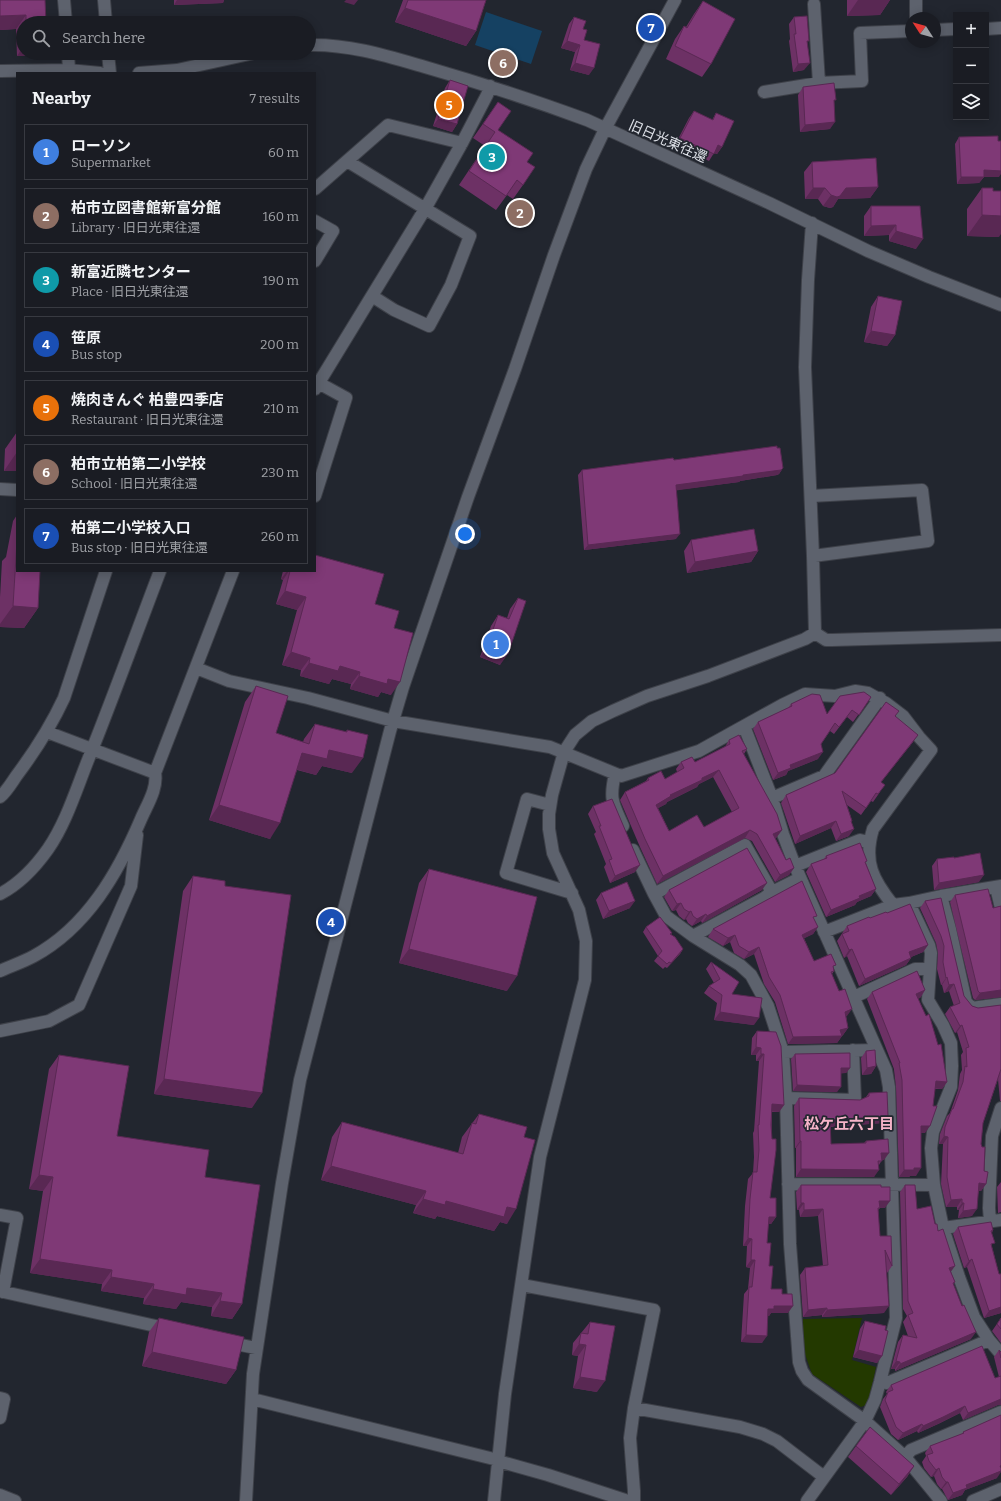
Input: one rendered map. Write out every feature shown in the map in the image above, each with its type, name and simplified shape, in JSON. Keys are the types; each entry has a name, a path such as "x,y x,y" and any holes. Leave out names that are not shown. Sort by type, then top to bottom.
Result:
{"street":[{"path":"64,0 65,16"},
{"path":"104,0 105,16"},
{"path":"246,1501 256,1348 282,1182 300,1080 393,721 426,619 586,169 605,129 675,0"},
{"path":"916,0 916,12"},
{"path":"814,4 819,83"},
{"path":"989,29 1001,28"},
{"path":"941,30 953,29"},
{"path":"764,92 819,83 862,80 860,34 905,32"},
{"name":"旧日光東往還","path":"316,45 356,49 490,86 559,110 605,129 812,223 868,251 1001,305"},
{"path":"68,60 69,70"},
{"path":"109,60 110,72"},
{"path":"152,72 177,70 222,60"},
{"path":"0,71 69,70 90,72"},
{"path":"316,493 346,398 316,384 425,209 462,143 487,95 490,86"},
{"path":"316,188 388,125 462,143"},
{"path":"347,161 470,236 451,286 428,326 394,310 372,296"},
{"path":"316,222 333,231 316,259"},
{"path":"812,223 808,280 805,366 815,634"},
{"path":"0,489 16,490"},
{"path":"811,496 922,490 928,542 813,556"},
{"path":"0,797 29,759 47,732 64,698 106,572"},
{"path":"0,894 8,890 23,877 48,849 58,833 92,749 160,572"},
{"path":"0,971 34,956 50,946 66,933 98,899 112,878 138,827 156,780 155,773 233,572"},
{"path":"815,634 826,640 1001,635"},
{"path":"494,1501 505,1394 540,1157 585,980 586,941 579,910 551,846 549,829 550,805 564,752 575,735 592,721 608,713 647,696 708,676 815,634"},
{"path":"196,668 229,681 308,698 393,721 550,747 621,776 699,751 805,694 835,696 856,691 868,693 880,698 903,716 931,750 873,829 869,842 870,859 874,878 893,905"},
{"path":"772,798 824,776 880,698"},
{"path":"744,726 772,798 795,866 886,1070 889,1087 896,1318 875,1400 865,1421 807,1501"},
{"path":"47,732 155,773"},
{"path":"615,774 611,789 612,800 633,850 666,916 693,936 740,965 751,975 768,1006 783,1052 786,1098 790,1244 802,1371 808,1380 865,1421 905,1457 941,1501"},
{"path":"550,805 527,799 506,873 572,893"},
{"path":"0,1031 49,1021 79,1004 131,886 138,827"},
{"path":"795,866 860,840 869,842"},
{"path":"654,894 745,845 772,892"},
{"path":"693,936 800,878"},
{"path":"824,932 893,905 998,887 1001,908"},
{"path":"941,896 966,1002 972,1008 1001,1007"},
{"path":"909,903 929,945 931,953 928,1000 943,1026 951,1044 951,1087 933,1132 931,1148 934,1185 943,1228 974,1317 989,1340 1001,1354"},
{"path":"854,997 914,969 930,969"},
{"path":"786,1098 855,1100 853,1050"},
{"path":"783,1052 877,1050"},
{"path":"943,1228 996,1221 989,1208 992,1136 1001,1108"},
{"path":"788,1184 934,1185"},
{"path":"0,1215 17,1218 1,1291 180,1331"},
{"path":"522,1286 654,1310 634,1408 630,1438 634,1501"},
{"path":"218,1340 256,1348"},
{"path":"880,1382 887,1383 989,1340"},
{"path":"0,1398 4,1399 0,1418"},
{"path":"252,1399 498,1461 548,1475 628,1501"},
{"path":"634,1408 740,1427 763,1434 777,1441 824,1476"},
{"path":"905,1457 912,1450 1001,1412"},
{"path":"973,1501 1001,1489"},
{"path":"0,1495 14,1501"}],"green space":[{"path":"862,1318 852,1360 876,1367 869,1400 866,1405 861,1407 812,1374 805,1354 803,1319"}],"water":[{"path":"486,12 542,31 531,64 475,45"}],"building":[{"path":"0,0 45,0 46,16 0,16"},
{"path":"408,0 486,0 476,31 405,8"},
{"path":"703,1 735,19 711,64 675,46 684,26 687,28"},
{"path":"807,16 809,41 807,41 810,63 798,64 794,34 796,34 794,17"},
{"path":"574,17 586,21 583,29 587,30 584,40 600,44 594,68 575,63 580,45 567,41"},
{"path":"450,80 468,86 457,124 438,119"},
{"path":"834,83 836,100 834,100 835,122 805,125 803,87"},
{"path":"498,102 511,111 498,130 533,153 527,162 535,167 523,185 517,180 506,196 469,171 495,132 483,124"},
{"path":"694,111 713,120 716,113 734,121 722,147 718,145 714,154 680,138"},
{"path":"998,136 998,141 1001,141 1001,171 984,170 984,177 961,177 959,137"},
{"path":"876,158 878,187 846,188 840,196 837,197 831,195 825,188 813,188 812,162"},
{"path":"982,188 993,188 993,191 1001,191 1001,216 982,215"},
{"path":"871,206 920,206 923,239 896,231 896,225 871,226"},
{"path":"878,296 902,301 895,335 871,331"},
{"path":"777,446 777,448 780,448 783,468 781,470 676,485 680,534 588,545 582,470 673,458 674,460"},
{"path":"754,529 758,551 695,562 691,540"},
{"path":"316,555 384,574 375,604 399,611 394,628 413,633 400,682 388,679 387,684 359,676 360,672 340,666 338,671 309,663 310,658 291,652 306,597 285,591 290,572 316,572"},
{"path":"16,557 16,572 40,572 38,608 13,606"},
{"path":"518,598 526,601 508,654 487,647 498,615 509,619"},
{"path":"256,686 288,696 276,733 309,744 315,724 347,732 347,730 368,735 363,758 329,750 327,759 302,753 280,823 219,805"},
{"path":"864,692 871,697 859,715 852,710 839,727 835,723 821,744 823,752 790,765 791,768 778,773 758,722 792,706 791,704 812,694 820,695 827,714 840,696"},
{"path":"886,702 899,711 895,716 918,735 881,782 885,785 878,794 876,793 866,808 842,791 854,829 841,834 836,821 800,836 786,795 835,773"},
{"path":"739,735 747,749 742,751 777,814 782,830 773,834 786,860 790,858 794,868 780,875 757,834 750,830 663,876 625,792 649,780 648,778 661,771 665,779 684,768 681,762 692,757 695,762 730,744 729,740","holes":["719,770 739,808 704,827 697,815 669,831 656,805 671,796 670,795"]},
{"path":"612,799 640,865 615,876 609,860 612,859 593,806"},
{"path":"860,843 867,861 865,862 876,889 859,896 860,898 831,910 811,864 827,858 826,856"},
{"path":"747,848 767,883 707,916 706,914 697,919 693,916 691,911 689,912 684,909 681,903 677,904 669,890"},
{"path":"980,853 984,875 939,883 937,859 954,858"},
{"path":"429,869 537,897 517,976 409,949"},
{"path":"193,876 225,881 225,886 291,895 262,1093 164,1079"},
{"path":"802,881 817,916 813,917 818,927 802,935 814,961 831,954 836,965 833,966 834,971 831,972 839,991 845,989 852,1009 845,1012 848,1028 840,1030 842,1036 793,1037 780,995 769,977 759,947 749,952 739,946 735,935 728,938 713,929"},
{"path":"627,882 635,901 609,911 601,893"},
{"path":"988,889 993,908 1001,906 1001,990 980,993 978,991 955,895"},
{"path":"941,898 964,996 972,1006 978,1008 1001,1005 1001,1069 983,1123 981,1144 982,1147 985,1147 984,1171 988,1172 986,1184 979,1183 977,1209 963,1211 964,1203 962,1203 962,1199 951,1200 947,1177 948,1137 944,1136 945,1127 963,1082 965,1066 967,1067 966,1048 969,1047 962,1025 960,1026 950,1007 960,1003 954,984 949,985 947,977 946,978 943,962 944,946 925,901"},
{"path":"910,904 928,945 909,952 911,958 865,979 852,949 849,950 842,934 849,931 847,926 869,917 887,913"},
{"path":"660,917 672,933 670,934 675,937 683,949 671,963 669,962 667,964 658,956 662,951 646,927"},
{"path":"711,962 739,982 732,994 762,998 759,1018 720,1012 722,995 709,986 720,979"},
{"path":"917,971 925,990 916,994 926,1016 929,1014 938,1045 941,1044 947,1082 936,1081 933,1106 937,1106 930,1126 921,1126 921,1168 904,1170 902,1080 900,1063 872,992"},
{"path":"757,1031 776,1032 781,1046 784,1105 772,1104 772,1139 776,1139 776,1150 770,1198 776,1198 776,1217 769,1217 767,1243 771,1243 769,1266 773,1266 771,1289 782,1289 782,1294 792,1294 793,1306 774,1306 774,1309 768,1309 767,1336 746,1335 749,1287 752,1287 755,1260 751,1260 752,1239 748,1238 750,1199 753,1172 757,1172 759,1150 758,1125 764,1054 761,1054 761,1048 756,1047"},
{"path":"875,1050 876,1066 867,1068 866,1051"},
{"path":"850,1053 850,1068 841,1068 841,1087 797,1085 795,1054"},
{"path":"59,1055 129,1066 117,1136 209,1150 205,1177 260,1185 242,1304 220,1301 222,1293 187,1288 186,1295 153,1289 154,1284 111,1277 112,1270 40,1259 53,1177 39,1175"},
{"path":"887,1092 888,1116 830,1120 831,1144 866,1143 866,1141 888,1139 889,1153 881,1153 882,1161 878,1161 879,1170 801,1169 799,1098 860,1100 869,1096 869,1093"},
{"path":"479,1114 527,1127 524,1137 535,1140 516,1209 507,1207 504,1217 446,1201 445,1205 423,1199 426,1191 331,1166 342,1122 463,1154 472,1123 476,1124"},
{"path":"801,1185 881,1185 881,1187 890,1187 890,1201 879,1201 880,1208 878,1208 880,1236 891,1236 892,1266 885,1250 889,1306 808,1310 805,1268 828,1265 823,1209 804,1210 804,1203 801,1203"},
{"path":"905,1185 915,1185 917,1209 931,1206 938,1231 943,1229 955,1266 949,1268 955,1282 953,1283 962,1306 964,1305 976,1332 900,1364 900,1362 896,1361 903,1335 917,1338 908,1315 913,1313 908,1301"},
{"path":"991,1222 993,1230 991,1231 995,1243 991,1244 999,1274 1001,1274 1001,1307 989,1311 972,1259 969,1261 958,1227"},
{"path":"159,1318 244,1337 236,1370 152,1352"},
{"path":"1001,1318 1001,1329 997,1324"},
{"path":"865,1321 886,1326 885,1330 888,1331 882,1356 858,1350"},
{"path":"590,1322 615,1326 605,1381 580,1377 586,1345 579,1344 581,1333 588,1334"},
{"path":"982,1346 995,1378 1001,1376 1001,1399 968,1413 965,1406 923,1426 922,1424 903,1433 896,1427 885,1400 888,1392 893,1390 891,1385"},
{"path":"1001,1415 1001,1471 966,1485 967,1488 953,1493 948,1482 946,1482 942,1477 939,1468 936,1470 929,1461 927,1455 933,1453 930,1446 964,1433 963,1432"},
{"path":"870,1427 914,1466 899,1484 856,1446"}],"place":[{"name":"柏第二小学校入口","path":"651,28"},
{"name":"柏市立柏第二小学校","path":"503,63"},
{"name":"焼肉きんぐ 柏豊四季店","path":"449,105"},
{"name":"新富近隣センター","path":"492,157"},
{"name":"柏市立図書館新富分館","path":"520,213"},
{"name":"ローソン","path":"496,644"},
{"name":"笹原","path":"331,922"}],"district":[{"name":"松ケ丘六丁目","path":"849,1124"}]}
